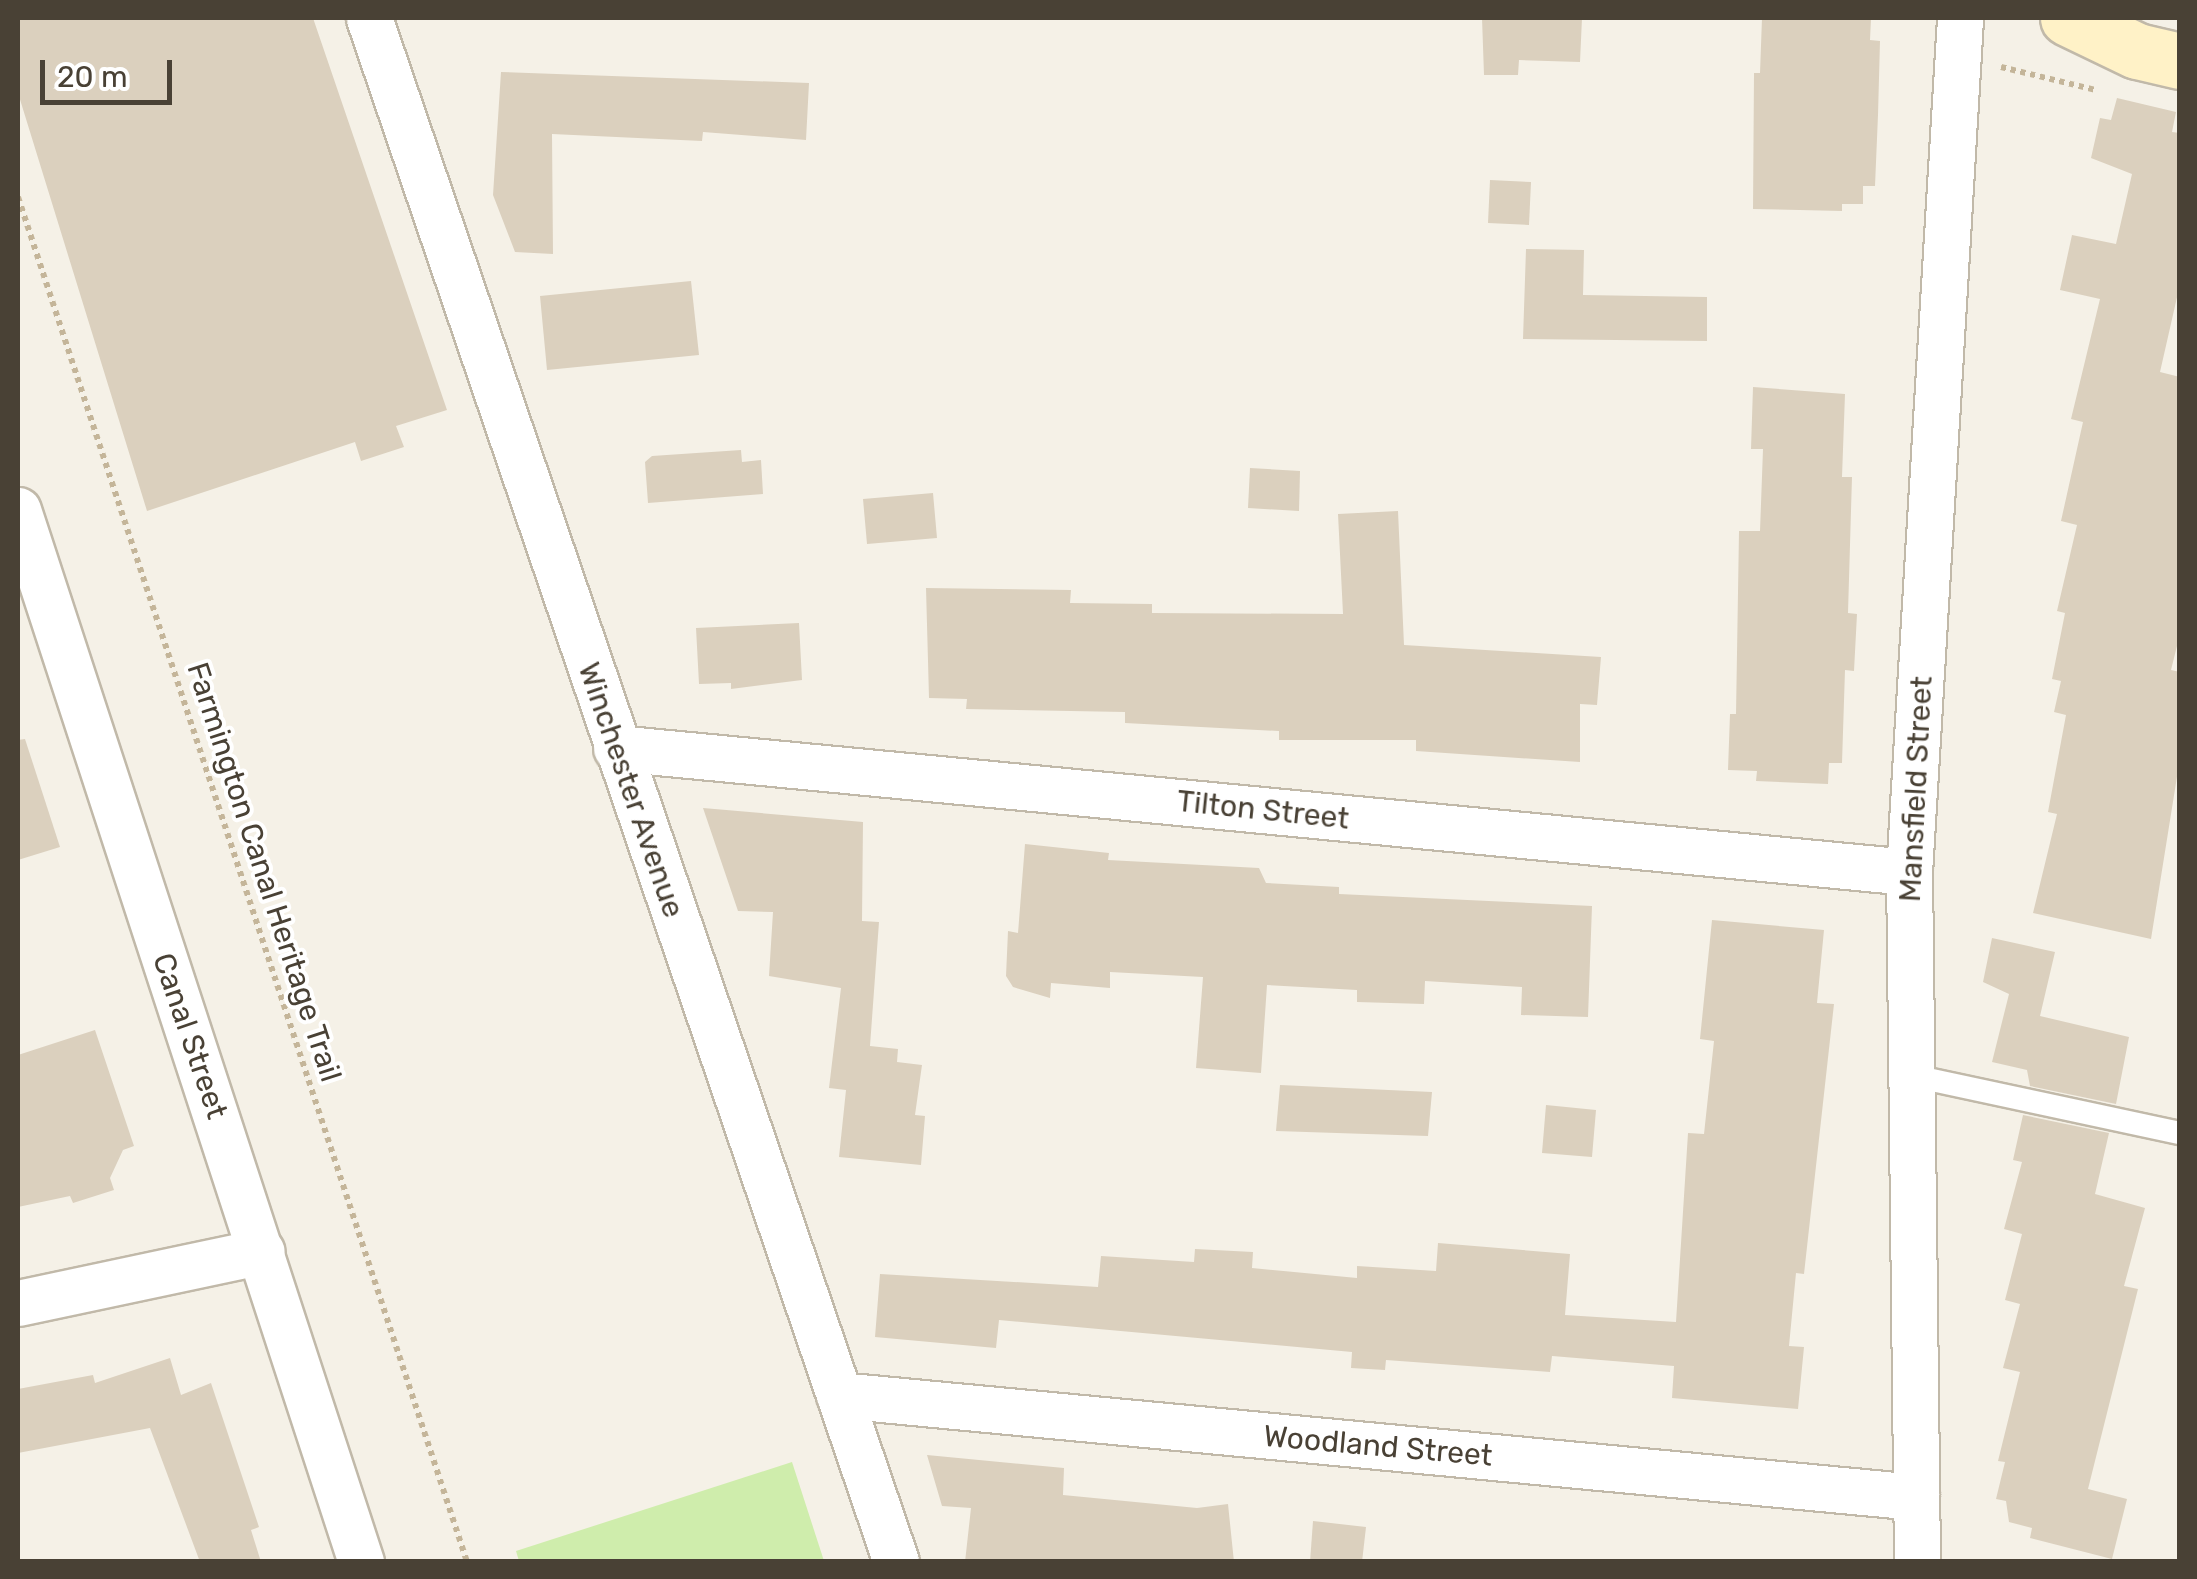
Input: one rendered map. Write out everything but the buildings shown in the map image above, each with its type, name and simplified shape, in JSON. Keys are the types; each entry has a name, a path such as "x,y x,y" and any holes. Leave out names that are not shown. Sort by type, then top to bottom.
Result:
{"main road":[{"path":"2068,18 2137,51 2180,61"}],"street":[{"name":"Winchester Avenue","path":"369,18 896,1562"},
{"name":"Mansfield Street","path":"1918,1562 1909,872 1960,18"},
{"name":"Canal Street","path":"18,510 361,1562"},
{"name":"Tilton Street","path":"616,748 1909,872"},
{"path":"18,1303 262,1251"},
{"name":"Woodland Street","path":"839,1395 1916,1497"}],"lane":[{"path":"1909,1075 2180,1133"}],"path":[{"path":"1998,86 1999,67 2108,92"},
{"name":"Farmington Canal Heritage Trail","path":"18,197 467,1562"}],"green space":[{"path":"792,1462 824,1561 519,1561 516,1551"}]}
